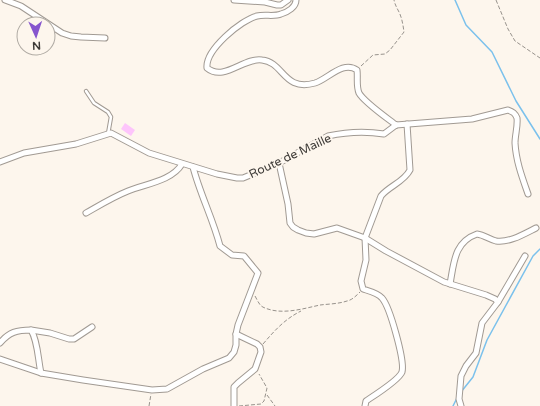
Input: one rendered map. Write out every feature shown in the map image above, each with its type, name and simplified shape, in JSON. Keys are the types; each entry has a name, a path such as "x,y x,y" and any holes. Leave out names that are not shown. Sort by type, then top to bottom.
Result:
{"street":[{"path":"5,0 21,6 62,33 76,37 105,38"},
{"path":"234,0 265,2 277,5 281,5 288,0"},
{"path":"296,0 294,7 281,14 256,16 246,20 214,48 206,64 207,68 215,72 225,71 253,61 265,60 270,62 294,83 301,85 317,83 344,68 354,68 357,70 359,93 396,125 472,119 508,110 514,112 517,124 515,140 516,155 528,194"},
{"path":"365,406 366,401 398,378 402,372 403,365 394,325 386,302 381,296 363,289 361,282 366,260 365,238 381,196 385,191 407,176 410,170 407,124"},
{"name":"Route de Maille","path":"108,134 111,133 149,153 182,164 230,178 243,178 279,163 328,136 336,134 372,132 384,134 396,125"},
{"path":"0,162 24,153 76,144 108,134"},
{"path":"279,163 288,204 290,222 293,227 306,233 314,234 337,228 365,238 386,251 450,284 486,295 498,302"},
{"path":"86,213 127,191 165,178 178,170 182,164"},
{"path":"0,359 41,373 152,390 167,389 203,369 229,358 234,352 236,345 236,334 251,288 258,273 244,256 232,255 220,246 215,228 198,186 193,167"},
{"path":"450,284 458,249 462,243 473,235 477,234 495,241 518,237 536,228"},
{"path":"461,406 459,399 461,376 466,366 476,353 482,323 498,302 525,256"},
{"path":"0,343 12,332 21,330 50,333 69,339 74,339 92,327"},
{"path":"31,330 34,334 36,342 41,373"},
{"path":"234,406 234,387 255,369 261,352 260,347 257,344 236,334"}],"lane":[{"path":"86,91 94,103 108,112 111,117 108,134"}],"path":[{"path":"357,70 373,56 385,54 390,50 404,32 400,13 394,0"},
{"path":"496,0 508,29 515,41 540,58"},
{"path":"251,288 260,305 280,311 302,310 347,301 352,299 363,289"},
{"path":"260,347 278,326 302,310"},
{"path":"238,406 261,404 264,401 267,388 255,369"},
{"path":"149,406 152,390"},
{"path":"266,394 275,406"}],"building":[{"path":"125,123 135,130 131,136 121,129"}],"waterway":[{"path":"455,0 466,25 492,52 516,101 540,139"},
{"path":"461,392 473,377 487,340 533,256 540,249"},
{"path":"453,406 457,398"}]}
